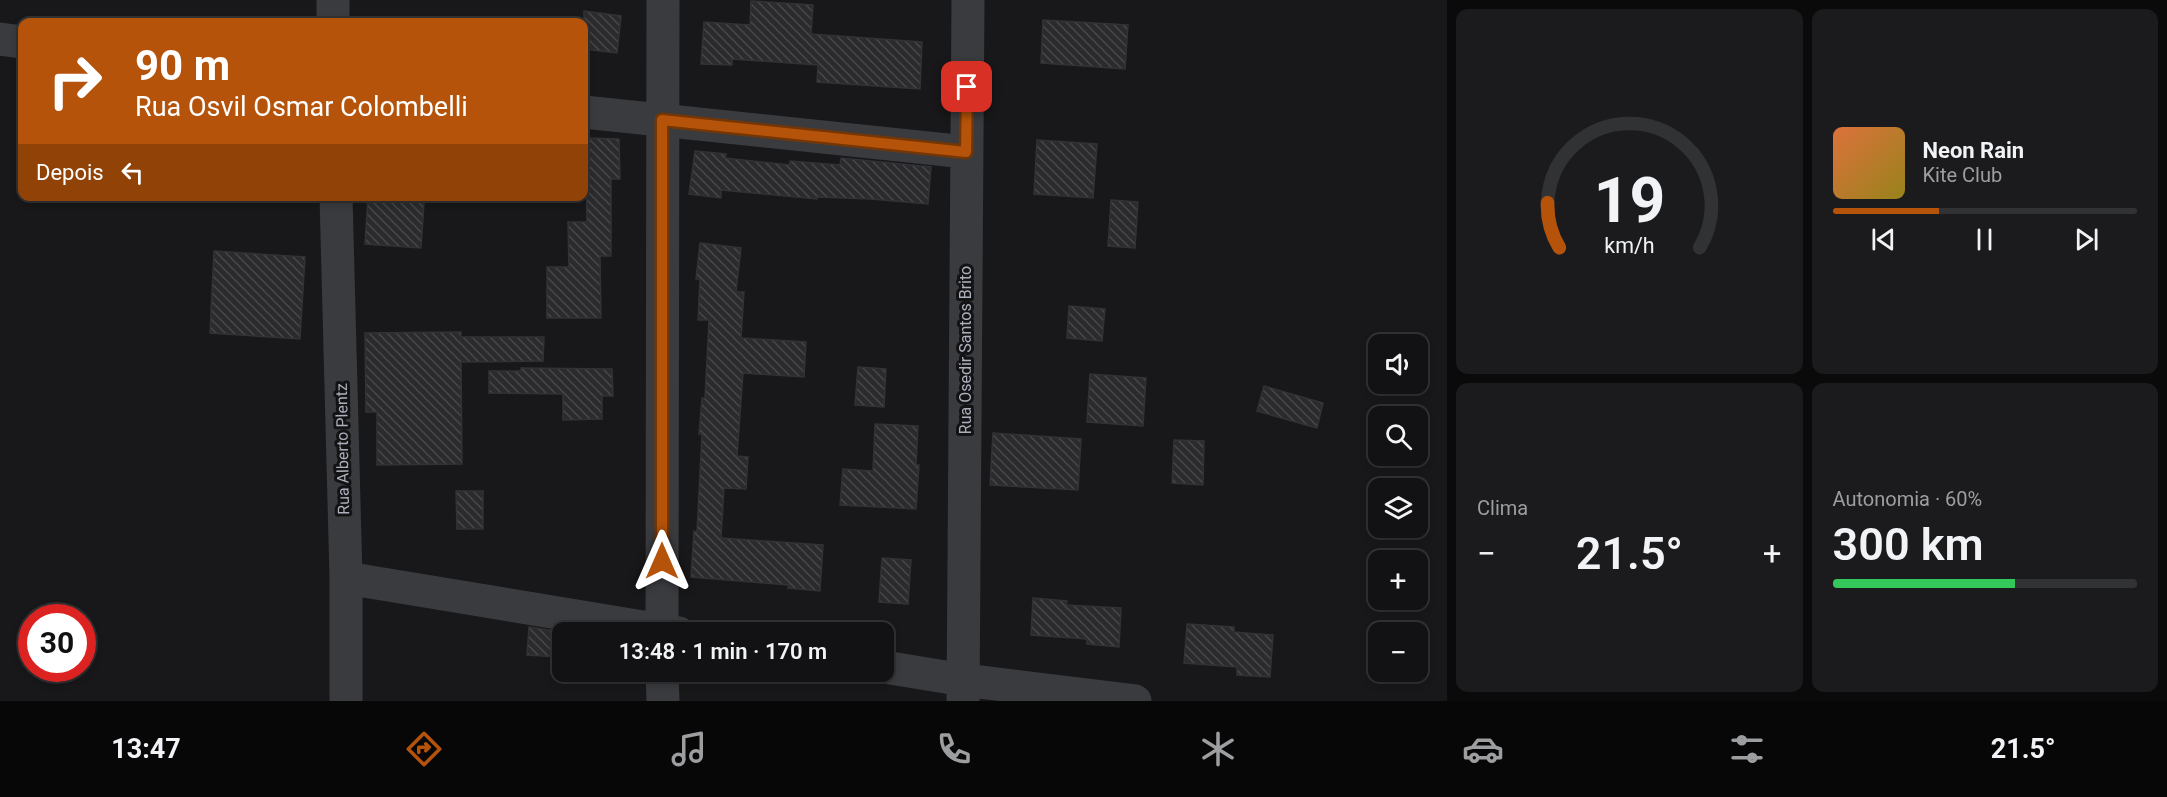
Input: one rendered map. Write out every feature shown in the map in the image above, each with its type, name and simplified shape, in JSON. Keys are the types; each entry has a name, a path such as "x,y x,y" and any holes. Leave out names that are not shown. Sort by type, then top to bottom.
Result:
{"street":[{"path":"333,0 333,18"},
{"path":"663,0 662,120 668,622"},
{"name":"Rua Osedir Santos Brito","path":"964,691 968,0"},
{"path":"0,39 18,41"},
{"path":"588,112 966,152"},
{"name":"Rua Alberto Plentz","path":"336,201 346,578 346,701"},
{"path":"346,578 608,622"},
{"path":"894,670 964,691 1135,701"},
{"path":"662,682 663,701"}],"building":[{"path":"751,1 813,5 811,34 922,42 920,89 817,82 818,65 732,59 732,65 701,64 704,22 750,25"},
{"path":"584,11 621,16 617,53 588,49 588,18 584,18"},
{"path":"1043,20 1128,25 1125,69 1041,63"},
{"path":"588,138 619,139 620,179 611,179 611,256 600,256 601,318 547,318 547,267 569,267 568,222 587,222"},
{"path":"1037,140 1097,144 1093,198 1034,194"},
{"path":"695,151 726,154 725,158 790,165 790,161 840,165 841,158 931,167 928,204 871,199 817,197 817,199 721,190 721,198 689,194"},
{"path":"1111,200 1138,202 1135,248 1108,246"},
{"path":"368,201 424,202 421,248 365,244"},
{"path":"700,243 741,248 736,292 744,292 741,338 806,342 804,377 743,373 737,456 748,457 746,489 724,488 721,538 823,545 820,591 788,588 789,585 691,577 694,531 697,532 702,434 699,434 702,398 705,398 709,320 698,320 700,279 696,279"},
{"path":"214,251 305,257 300,339 210,333"},
{"path":"1069,306 1105,309 1102,341 1067,338"},
{"path":"461,332 461,337 544,337 543,361 461,362 462,464 377,465 377,412 366,412 365,333"},
{"path":"858,367 886,369 884,407 855,405"},
{"path":"521,368 612,369 613,396 602,396 602,419 563,420 563,394 489,393 489,371 521,371"},
{"path":"1090,374 1146,378 1143,426 1087,422"},
{"path":"1264,386 1323,403 1317,428 1257,411"},
{"path":"875,424 918,426 916,465 919,465 916,509 840,505 843,469 873,471"},
{"path":"993,433 1081,439 1078,490 990,485"},
{"path":"1174,440 1204,441 1203,485 1172,483"},
{"path":"456,491 483,491 483,529 457,529"},
{"path":"882,558 911,560 908,604 879,602"},
{"path":"1033,598 1067,601 1066,605 1121,608 1119,647 1087,644 1087,639 1031,635"},
{"path":"1187,624 1234,627 1234,632 1273,635 1270,677 1237,675 1237,667 1184,663"},
{"path":"529,627 552,631 552,657 527,655"}],"route":[{"path":"662,561 662,120 966,152 967,87"}]}
